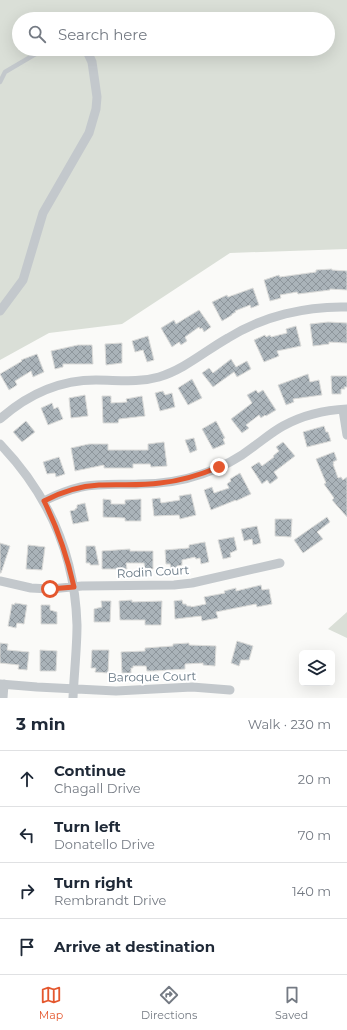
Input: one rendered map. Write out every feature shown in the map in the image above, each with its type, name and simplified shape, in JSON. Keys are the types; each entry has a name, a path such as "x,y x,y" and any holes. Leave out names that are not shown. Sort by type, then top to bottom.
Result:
{"street":[{"path":"0,311 23,280 43,213 89,133 96,109 97,97 92,62 89,56"},
{"path":"0,419 12,408 43,390 77,381 96,380 128,382 160,377 190,363 230,336 269,319 291,312 314,308 347,306"},
{"path":"44,501 82,487 159,483 180,480 201,474 236,458 282,426 296,419 324,411 345,410 347,435"},
{"path":"0,444 31,481 44,501 62,542 69,564 74,587 77,626 74,693"},
{"name":"Rodin Court","path":"0,581 31,588 50,589 74,587 174,585 192,583 280,563"},
{"path":"2,684 3,698"},
{"name":"Baroque Court","path":"2,684 74,693 192,687 230,690"}],"lane":[{"path":"0,82 5,72 32,56"}],"shaded area":[{"path":"0,0 347,0 347,249 230,253 122,324 49,333 0,360"},
{"path":"347,612 347,638 328,629"}],"building":[{"path":"332,269 347,271 347,290 330,289 298,294 297,292 280,295 281,298 270,301 264,280 279,275 280,277 316,272 316,270"},
{"path":"253,288 259,305 251,308 250,305 235,311 236,312 222,321 212,302 227,295 228,297"},
{"path":"199,310 211,327 204,332 202,328 200,329 199,327 185,337 187,341 181,345 179,342 172,347 161,328 174,320 176,324"},
{"path":"328,322 347,323 347,343 329,342 329,344 313,346 310,324"},
{"path":"296,326 301,346 277,351 279,356 264,362 254,340 265,335 266,337 270,335 271,337 287,333 286,329"},
{"path":"148,336 154,360 147,362 143,350 135,352 132,341"},
{"path":"122,343 122,363 106,365 105,344"},
{"path":"78,345 92,345 93,364 63,364 63,367 55,369 51,351"},
{"path":"37,354 44,372 33,377 31,371 15,381 17,385 9,390 0,374 22,361 21,360"},
{"path":"231,359 236,367 247,361 251,369 237,377 234,372 213,387 202,373 209,368 213,373"},
{"path":"308,374 310,382 319,380 322,395 293,399 294,402 286,405 278,385"},
{"path":"331,376 347,376 347,387 344,387 345,389 341,389 341,394 332,394"},
{"path":"192,379 202,398 188,405 178,388"},
{"path":"256,390 258,393 263,390 276,410 261,418 259,415 246,425 249,428 242,433 231,419 252,403 247,395"},
{"path":"163,391 165,395 172,393 175,407 160,411 155,393"},
{"path":"85,395 88,416 71,418 69,398"},
{"path":"102,396 111,396 111,403 127,402 126,399 142,396 145,416 119,419 118,423 103,423"},
{"path":"52,403 54,409 58,407 63,419 48,425 41,408"},
{"path":"26,421 35,432 22,442 13,432"},
{"path":"216,421 225,438 223,439 225,444 213,449 202,429"},
{"path":"324,426 331,441 307,447 303,432"},
{"path":"194,438 197,450 190,453 185,440"},
{"path":"164,442 167,466 151,467 150,464 133,464 133,468 104,468 104,465 75,471 71,448 89,444 108,444 108,450 148,450 148,444"},
{"path":"283,442 295,456 274,472 278,478 270,484 267,480 262,484 251,467 259,462 262,466 274,457 273,456 279,451 276,447"},
{"path":"334,452 337,460 333,462 333,464 338,478 341,477 343,480 347,477 347,517 332,500 334,498 324,484 326,483 316,459"},
{"path":"59,457 65,474 56,477 55,473 47,474 43,462"},
{"path":"240,473 251,494 211,510 204,490 212,487 214,493 229,488 227,484 231,481 230,479"},
{"path":"191,494 196,515 180,519 179,515 154,516 152,499 160,498 161,503 180,500 179,496"},
{"path":"103,499 111,500 111,504 125,504 125,500 141,499 141,521 125,521 125,518 103,517"},
{"path":"85,503 89,521 73,524 70,511 75,510 77,505"},
{"path":"327,517 330,522 317,532 323,539 303,553 294,540"},
{"path":"275,519 292,519 291,537 275,536"},
{"path":"257,526 261,543 253,545 252,539 244,541 241,529"},
{"path":"234,537 237,550 230,553 231,557 223,559 218,540"},
{"path":"205,542 209,562 201,564 200,558 196,559 195,557 182,560 182,565 177,566 178,568 171,569 170,564 166,564 165,550 189,548 189,545"},
{"path":"0,543 10,546 1,573 0,573"},
{"path":"28,545 45,547 42,570 26,569"},
{"path":"86,546 95,546 99,565 90,565 90,563 86,563"},
{"path":"130,549 130,551 153,551 153,569 145,569 144,563 126,563 127,569 102,569 102,551"},
{"path":"261,585 262,590 269,589 272,604 257,607 256,604 216,612 218,618 202,621 201,616 175,619 174,601 182,600 183,604 191,607 206,604 204,597 225,593 224,591 236,588 236,591"},
{"path":"132,600 132,602 162,601 161,625 145,625 145,620 120,620 119,601"},
{"path":"101,601 111,601 110,622 94,622 94,609 102,607"},
{"path":"15,603 27,605 24,624 17,623 16,628 8,626 12,604 14,605"},
{"path":"41,605 50,605 50,610 57,612 57,624 41,624"},
{"path":"237,641 253,646 249,660 241,660 239,666 231,663"},
{"path":"0,643 8,644 7,650 29,652 27,670 18,669 19,665 0,663"},
{"path":"189,643 189,645 216,646 215,666 203,665 203,663 185,664 185,669 147,671 146,666 133,666 133,668 131,668 131,673 122,673 121,652 145,651 145,648"},
{"path":"40,650 57,651 56,671 40,671"},
{"path":"92,650 109,650 108,673 95,672 96,668 91,668"}],"route":[{"path":"50,589 74,587 62,542 44,501 82,487 159,483 180,480 219,467"}]}
